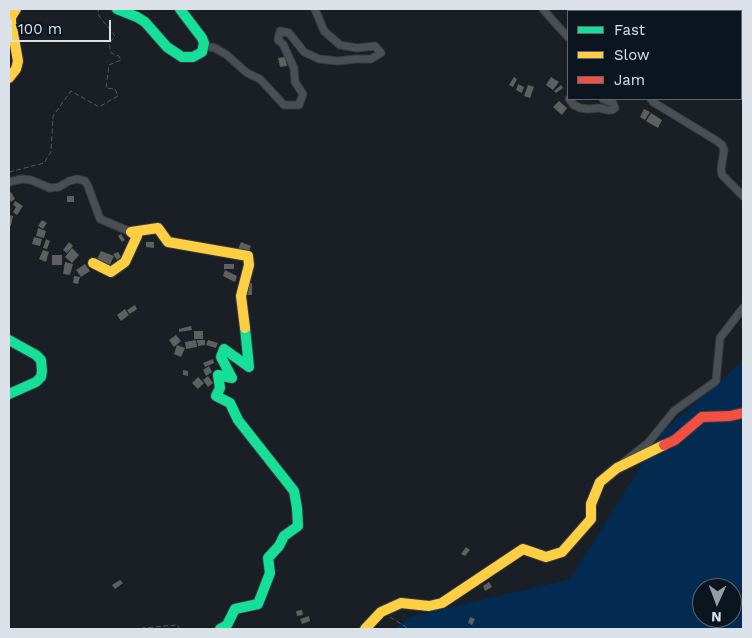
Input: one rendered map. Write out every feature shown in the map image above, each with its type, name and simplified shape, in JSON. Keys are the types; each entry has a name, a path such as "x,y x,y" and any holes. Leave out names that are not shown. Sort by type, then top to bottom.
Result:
{"street":[{"path":"9,78 16,70 18,61 11,22 11,17 16,9"},
{"path":"117,9 145,22 167,48 182,57 198,56 204,46 202,38 180,9"},
{"path":"204,46 215,48 227,55 247,73 260,79 284,105 299,105 303,94 295,82 294,68 283,44 278,40 280,30 289,33 304,52 319,59 338,61 370,59 381,53 375,46 357,48 340,45 324,31 315,9"},
{"path":"543,9 567,36"},
{"path":"570,100 580,108 608,110 615,108 614,103 606,100"},
{"path":"652,100 717,140 722,145 724,150 721,169 722,176 743,196"},
{"path":"9,182 22,179 32,180 50,188 77,179 85,181 100,220 137,236 124,262 111,272 93,263"},
{"path":"131,232 158,228 168,242 248,256 249,266 241,296 248,367 224,349 221,357 232,378 218,375 220,388 216,396 230,403 238,420 294,491 298,526 284,536 279,546 268,558 270,573 258,604 235,609 227,625 220,629"},
{"path":"365,629 381,612 402,603 429,606 442,603 523,549 546,557 562,552 591,518 591,504 600,482 648,443 674,411 716,381 720,338 743,308"},
{"path":"9,340 41,360 42,371 36,382 9,394"},
{"path":"617,468 675,440 702,417 730,416 743,413"}],"path":[{"path":"9,172 44,163 51,152 53,116 71,91 100,107 118,96 115,89 106,88 109,64 121,60 119,56 111,52 109,44 116,36 99,16 98,9"},
{"path":"381,612 410,629"},
{"path":"141,629 177,626 180,629"}],"shaded area":[{"path":"743,361 743,629 395,629 409,617 570,579 662,432"}],"building":[{"path":"285,57 287,66 280,67 278,58"},
{"path":"514,77 517,79 513,87 509,85"},
{"path":"551,77 559,82 553,90 546,85"},
{"path":"518,84 524,87 522,93 516,90"},
{"path":"528,85 534,87 530,98 524,96"},
{"path":"561,85 563,88 556,93 554,91"},
{"path":"559,101 567,108 562,115 553,107"},
{"path":"644,109 650,112 645,120 640,117"},
{"path":"651,113 662,120 658,128 646,121"},
{"path":"11,192 15,199 11,202 9,193"},
{"path":"67,196 74,196 74,202 67,202"},
{"path":"15,201 23,206 17,215 13,212 16,207 13,205"},
{"path":"9,215 13,216 11,226 9,226"},
{"path":"42,220 47,223 43,229 38,226"},
{"path":"38,228 46,231 44,238 36,236"},
{"path":"121,234 125,240 122,242 118,236"},
{"path":"34,237 42,239 40,246 32,244"},
{"path":"46,239 50,241 47,249 43,248"},
{"path":"69,242 73,246 67,253 63,250"},
{"path":"146,242 154,242 154,248 146,247"},
{"path":"241,242 251,246 248,253 238,249"},
{"path":"72,248 79,255 72,263 65,257"},
{"path":"43,250 49,252 46,262 39,259"},
{"path":"101,251 114,256 110,265 97,259"},
{"path":"118,252 121,257 117,260 113,254"},
{"path":"52,255 62,255 62,265 52,265"},
{"path":"65,262 73,264 70,275 63,274"},
{"path":"85,264 90,271 81,277 76,270"},
{"path":"224,264 234,264 234,269 224,269"},
{"path":"225,270 237,276 235,282 223,276"},
{"path":"74,276 80,277 78,284 73,283"},
{"path":"246,283 252,283 252,295 246,295"},
{"path":"135,305 137,309 130,314 127,310"},
{"path":"125,309 129,315 121,321 117,315"},
{"path":"191,326 192,330 179,332 179,329"},
{"path":"194,331 203,331 203,339 194,339"},
{"path":"176,335 181,341 174,347 169,340"},
{"path":"196,340 197,347 186,349 185,342"},
{"path":"197,340 205,340 205,345 198,346"},
{"path":"208,340 218,343 216,348 206,345"},
{"path":"177,345 185,348 181,357 174,354"},
{"path":"213,359 214,363 205,367 203,363"},
{"path":"209,366 212,372 206,376 203,370"},
{"path":"183,370 188,371 188,376 183,375"},
{"path":"208,376 213,383 208,387 203,380"},
{"path":"198,377 204,383 198,389 192,383"},
{"path":"466,547 470,550 465,556 461,554"},
{"path":"120,580 123,583 115,589 112,585"},
{"path":"489,582 492,587 485,591 483,586"},
{"path":"302,610 303,615 297,616 296,611"},
{"path":"309,616 310,621 302,624 300,619"},
{"path":"470,617 475,619 472,625 468,623"}],"traffic: fast":[{"path":"117,9 145,22 167,47 182,57 193,57 202,52 204,43 180,9"},
{"path":"220,629 227,625 235,609 258,604 270,573 268,558 279,546 284,536 298,526 294,491 238,420 230,403 216,396 220,388 218,375 232,378 221,357 224,349 249,367 245,328"},
{"path":"9,340 36,355 41,360 42,371 41,377 36,382 9,394"}],"traffic: slow":[{"path":"9,78 16,69 18,61 11,22 11,17 16,9"},
{"path":"93,263 111,272 125,262 137,236 131,232 158,228 168,242 248,256 249,265 241,296 245,328"},
{"path":"365,629 381,612 401,603 429,606 442,603 523,549 546,557 562,552 591,519 591,504 600,482 617,468 664,445"}],"traffic: jam":[{"path":"664,445 675,440 702,417 730,416 743,413"}]}
